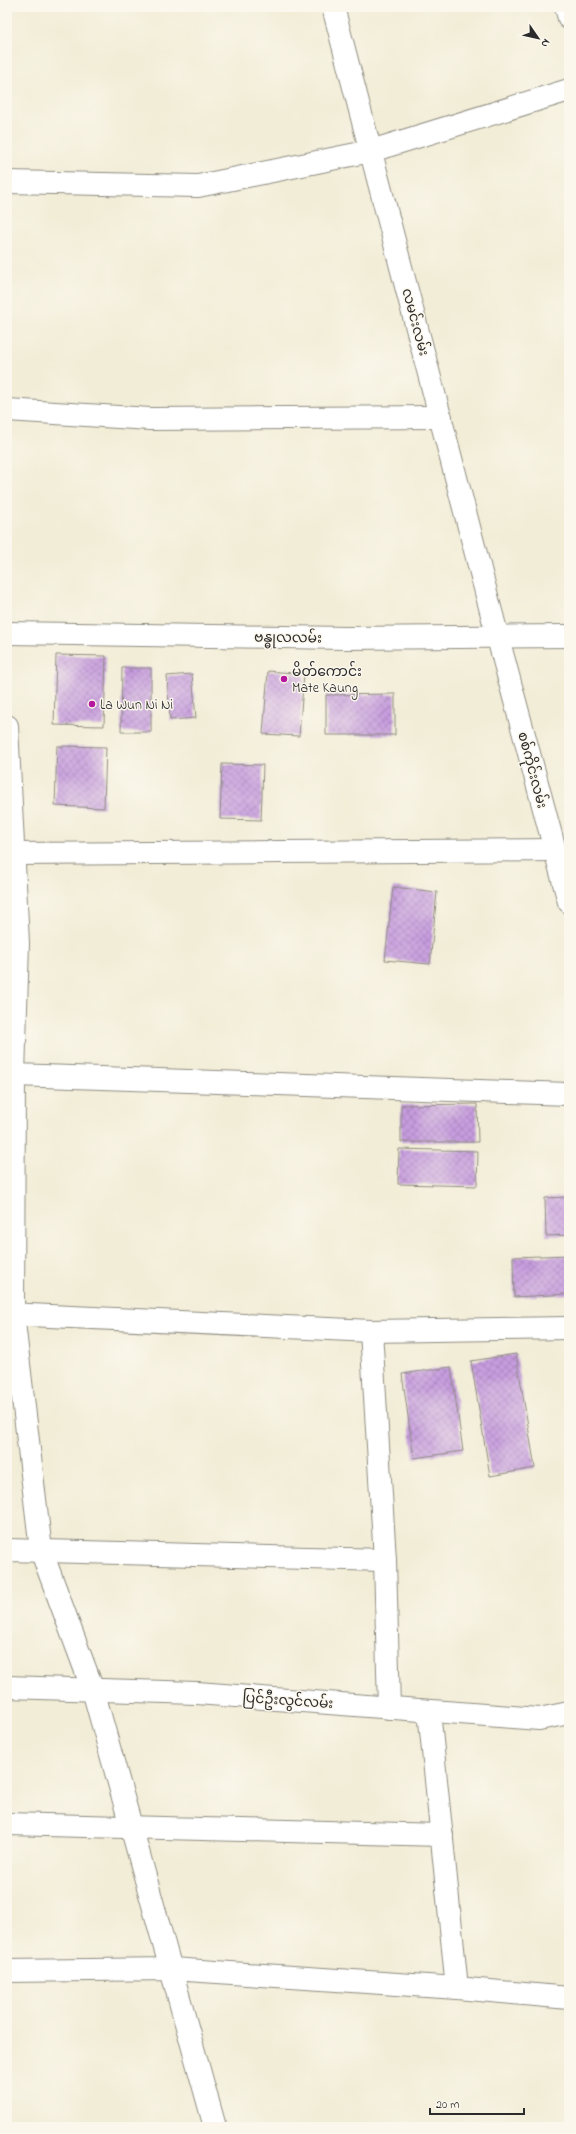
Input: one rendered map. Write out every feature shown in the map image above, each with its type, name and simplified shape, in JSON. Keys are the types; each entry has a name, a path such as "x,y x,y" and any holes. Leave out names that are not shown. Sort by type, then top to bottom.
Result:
{"street":[{"name":"လမင်းလမ်း","path":"333,7 498,638"},
{"path":"566,7 569,18"},
{"path":"7,182 198,186 370,151 569,90"},
{"path":"7,410 150,419 440,417"},
{"name":"ဗန္ဓုလလမ်း","path":"7,633 346,638 498,638 569,636"},
{"name":"စစ်ကိုင်းလမ်း","path":"498,638 569,902"},
{"path":"7,726 18,942 10,1314 41,1550 93,1690 216,2127"},
{"path":"14,854 555,850"},
{"path":"14,1075 569,1094"},
{"path":"10,1314 370,1331 569,1328"},
{"path":"370,1331 385,1560 389,1708"},
{"path":"7,1550 385,1560"},
{"name":"ပြင်ဦးလွင်လမ်း","path":"7,1687 196,1693 539,1719 569,1713"},
{"path":"428,1710 457,1988"},
{"path":"7,1824 442,1835"},
{"path":"7,1971 172,1969 457,1988 569,1998"}],"building":[{"path":"56,655 106,656 104,726 54,725"},
{"path":"122,668 151,668 151,732 121,732"},
{"path":"268,671 304,674 299,736 263,734"},
{"path":"192,674 196,718 170,720 167,676"},
{"path":"395,694 395,735 326,735 326,695"},
{"path":"57,746 106,747 104,808 55,806"},
{"path":"222,764 263,765 261,820 220,819"},
{"path":"393,887 437,892 430,964 385,960"},
{"path":"477,1104 478,1142 401,1142 401,1105"},
{"path":"399,1149 478,1151 477,1186 398,1184"},
{"path":"569,1197 569,1235 546,1236 545,1198"},
{"path":"569,1255 569,1294 514,1297 513,1257"},
{"path":"516,1354 535,1468 490,1476 471,1361"},
{"path":"451,1367 463,1451 414,1458 402,1374"}],"place":[{"name":"မိတ်ကောင်း Mate Kaung","path":"284,679"},
{"name":"La Wun Ni Ni","path":"92,704"}]}
